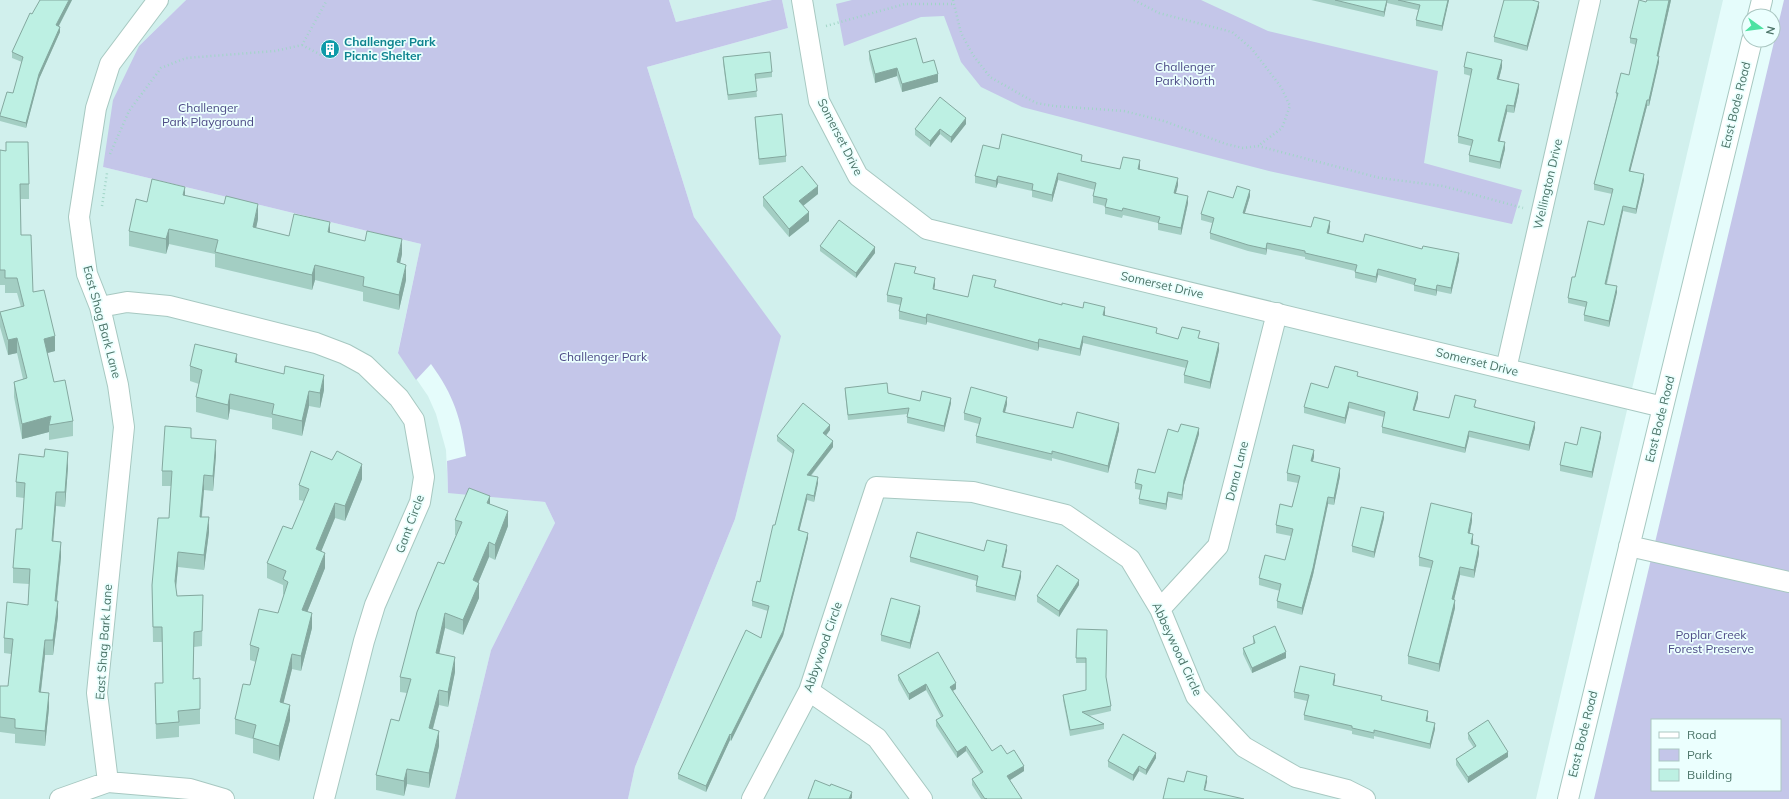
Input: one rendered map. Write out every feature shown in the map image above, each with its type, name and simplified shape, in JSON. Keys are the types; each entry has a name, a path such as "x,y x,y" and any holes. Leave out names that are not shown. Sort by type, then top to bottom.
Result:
{"street":[{"name":"East Shag Bark Lane","path":"108,782 97,693 124,427 118,385 100,307 88,274 79,217 96,108 110,64 158,0"},
{"name":"Somerset Drive","path":"802,0 819,101 858,176 927,229 1663,406"},
{"name":"Wellington Drive","path":"1506,369 1590,0"},
{"name":"East Bode Road","path":"1568,799 1750,48"},
{"name":"Gant Circle","path":"100,307 127,302 169,306 316,343 345,354 365,365 399,398 414,420 424,477 420,502 376,605 362,649 324,799"},
{"name":"Dana Lane","path":"1160,609 1218,546 1277,313"},
{"name":"Abbeywood Circle","path":"876,487 973,492 1066,515 1130,559 1160,609 1196,696 1244,747 1296,777 1347,790 1365,799"},
{"name":"Abbywood Circle","path":"752,799 809,691 876,487"},
{"path":"1629,546 1789,582"},
{"path":"809,691 877,738 922,799"},
{"path":"60,799 108,782 190,789 224,799"}],"path":[{"path":"302,45 326,0"},
{"path":"953,0 961,34 973,54 990,77 1036,103 1054,106 1124,110 1164,120 1226,144 1243,148 1258,146 1380,178 1443,186 1541,212"},
{"path":"1134,0 1159,13 1232,32 1252,49 1281,88 1290,106 1282,128 1258,146"},
{"path":"807,30 905,4 953,4"},
{"path":"109,160 110,153 129,111 161,68 186,58 275,51 302,45 323,56"},
{"path":"102,206 108,168"}],"shaded area":[{"path":"0,0 186,0 139,46 103,167 421,244 398,352 428,396 436,414 446,450 448,492 545,502 555,523 491,650 455,799 0,799"},
{"path":"669,0 772,0 676,22"},
{"path":"782,0 1723,0 1536,799 628,799 635,767 735,519 780,336 694,217 647,67 788,28"}],"green space":[{"name":"Challenger Park","path":"186,0 669,0 676,22 772,0 782,0 788,28 647,67 694,217 781,336 735,519 635,767 628,799 455,799 491,650 555,523 545,502 448,493 447,461 466,456 459,419 451,397 431,364 416,380 398,353 421,244 103,167 113,100 139,46"},
{"name":"Challenger Park North","path":"852,0 1201,0 1268,31 1438,71 1424,163 1522,190 1512,224 1269,171 1022,107 981,87 961,62 944,16 921,17 844,46 836,4"},
{"name":"Poplar Creek Forest Preserve","path":"1784,0 1789,0 1789,799 1594,799 1773,48 1781,48 1781,13"}],"building":[{"path":"40,0 69,0 56,25 60,27 39,74 26,123 0,115 7,92 13,93 23,57 12,52 30,13 32,14"},
{"path":"1335,0 1387,0 1384,12"},
{"path":"1398,0 1448,0 1442,26 1416,20 1420,5"},
{"path":"1504,0 1532,0 1539,2 1527,46 1494,37"},
{"path":"1639,0 1646,2 1647,0 1669,0 1649,100 1647,100 1629,171 1644,174 1636,209 1623,206 1605,284 1617,286 1609,321 1584,315 1587,302 1568,298 1572,277 1575,277 1588,221 1604,225 1613,189 1594,184 1618,93 1616,93 1621,73 1629,75 1637,39 1630,38"},
{"path":"916,38 923,63 934,60 938,74 902,84 897,68 875,74 869,51"},
{"path":"770,52 772,72 755,74 757,91 728,95 723,57"},
{"path":"1467,52 1502,60 1497,79 1519,84 1514,106 1507,105 1498,141 1505,142 1500,162 1469,155 1473,140 1458,136 1472,69 1464,67"},
{"path":"940,97 966,118 951,137 940,129 930,141 915,129"},
{"path":"782,114 786,156 759,159 755,117"},
{"path":"1002,134 1082,155 1081,161 1120,169 1123,157 1140,160 1138,169 1178,178 1174,193 1188,196 1181,228 1158,223 1160,217 1123,208 1122,211 1105,207 1107,199 1093,196 1096,183 1058,173 1052,195 1032,190 1033,184 998,176 996,181 975,176 983,145 999,149"},
{"path":"6,142 28,142 29,184 20,184 21,235 31,235 33,292 44,290 55,336 44,339 54,382 65,380 73,421 49,425 51,416 22,424 14,382 27,378 17,338 8,340 0,312 24,306 17,278 5,278 5,270 0,270 0,150 6,151"},
{"path":"802,166 818,186 799,201 809,212 789,229 763,197"},
{"path":"152,179 185,187 183,195 224,204 226,196 258,204 253,227 289,236 294,214 330,222 328,232 365,241 367,231 402,239 397,262 406,265 399,295 363,286 364,277 315,265 312,275 215,252 218,240 169,229 166,239 129,231 136,199 147,202"},
{"path":"1237,186 1250,190 1243,213 1311,227 1314,217 1330,221 1327,233 1363,242 1365,234 1422,249 1423,246 1459,253 1451,288 1437,285 1436,290 1414,285 1416,279 1378,269 1376,277 1355,272 1357,265 1305,253 1305,251 1267,243 1266,249 1210,233 1214,218 1201,214 1208,191 1233,198"},
{"path":"839,220 875,247 856,273 820,246"},
{"path":"895,263 916,267 914,273 935,278 933,289 968,297 973,275 996,280 994,287 1062,305 1062,303 1083,308 1084,302 1105,307 1103,315 1157,328 1156,333 1178,339 1182,327 1200,331 1198,338 1219,343 1210,382 1184,375 1188,361 1083,336 1080,349 1039,339 1038,343 927,314 926,318 899,311 902,298 887,295"},
{"path":"195,344 237,354 235,362 284,374 285,366 324,375 320,393 309,391 302,421 272,414 274,404 230,394 228,405 196,397 202,370 190,366"},
{"path":"1335,366 1358,372 1357,376 1418,392 1413,410 1449,418 1455,395 1476,400 1474,407 1535,422 1529,445 1469,431 1465,448 1382,427 1385,412 1349,402 1345,418 1304,407 1311,383 1328,388"},
{"path":"887,383 888,393 920,401 922,391 951,398 944,426 907,417 909,408 848,415 845,388"},
{"path":"971,387 1007,397 1003,412 1073,428 1077,412 1119,423 1108,466 1052,451 1052,454 976,436 981,418 964,413"},
{"path":"803,403 830,425 823,433 833,441 807,475 818,477 814,496 807,494 798,530 808,533 783,631 731,735 730,734 706,786 678,774 746,630 761,638 769,606 752,601 757,581 760,582 773,525 775,525 794,450 777,436"},
{"path":"1181,424 1199,428 1184,480 1182,495 1168,492 1166,504 1139,499 1142,485 1135,483 1138,469 1155,473 1168,429 1178,432"},
{"path":"165,426 191,428 191,438 216,440 213,476 204,475 200,517 209,517 204,555 178,552 175,581 177,596 203,595 202,631 194,632 193,679 200,678 200,709 178,711 179,722 156,724 155,683 163,683 162,627 153,627 152,585 158,518 169,518 172,471 162,471"},
{"path":"1581,427 1601,432 1592,472 1560,465 1565,442 1577,445"},
{"path":"1293,445 1314,450 1311,461 1340,468 1334,498 1328,497 1313,568 1302,608 1277,601 1281,584 1259,578 1265,555 1285,560 1293,529 1276,525 1280,504 1292,507 1300,476 1287,473"},
{"path":"45,449 68,452 65,492 56,492 52,541 61,542 55,601 58,601 53,640 45,640 39,692 49,693 45,731 15,728 15,719 0,717 0,686 8,686 13,639 4,638 7,602 28,605 30,569 13,568 16,529 22,529 25,483 16,482 19,454 44,457"},
{"path":"311,451 332,460 337,451 362,464 345,506 335,503 316,549 325,553 302,610 312,613 301,656 292,654 280,702 290,705 279,746 253,738 256,725 235,719 243,684 250,685 259,648 250,645 259,609 278,613 288,582 283,579 286,571 267,563 283,526 292,529 309,489 299,485"},
{"path":"469,488 490,496 487,503 508,511 495,545 489,542 473,580 479,583 463,620 445,613 436,653 455,657 448,692 439,690 429,728 439,731 429,773 407,769 404,781 376,775 391,719 399,721 411,679 400,677 417,612 438,562 444,564 462,522 455,520"},
{"path":"1431,503 1472,513 1468,533 1473,534 1471,544 1479,546 1474,570 1460,567 1452,599 1455,600 1439,664 1408,656 1433,561 1419,557"},
{"path":"1361,507 1384,512 1374,552 1352,546"},
{"path":"917,532 984,551 987,540 1007,545 1002,567 1021,571 1015,596 976,586 978,576 910,557"},
{"path":"1057,565 1079,580 1059,611 1037,596"},
{"path":"891,598 920,606 910,643 881,635"},
{"path":"1275,626 1286,652 1252,668 1243,648 1255,643 1253,636"},
{"path":"1077,629 1107,630 1106,677 1111,706 1082,712 1104,724 1070,730 1063,695 1086,690 1086,658 1076,658"},
{"path":"938,652 956,683 950,687 992,751 1001,745 1007,754 1014,750 1024,766 1007,776 1022,799 985,799 972,779 983,772 966,746 957,752 936,720 943,716 926,684 909,694 898,675"},
{"path":"1300,666 1335,674 1333,685 1382,696 1381,700 1428,711 1426,721 1435,723 1430,744 1374,730 1374,733 1352,728 1352,726 1304,715 1309,695 1294,692"},
{"path":"1488,720 1508,752 1468,777 1456,759 1476,746 1468,733"},
{"path":"1123,734 1156,753 1146,770 1139,766 1133,775 1108,761"},
{"path":"1187,771 1207,776 1204,790 1244,799 1163,799 1168,778 1184,782"},
{"path":"815,780 852,792 849,799 808,799"}],"place":[{"name":"Challenger Park Picnic Shelter","path":"330,49"}],"park label":[{"name":"Challenger Park Playground","path":"208,115"}]}
